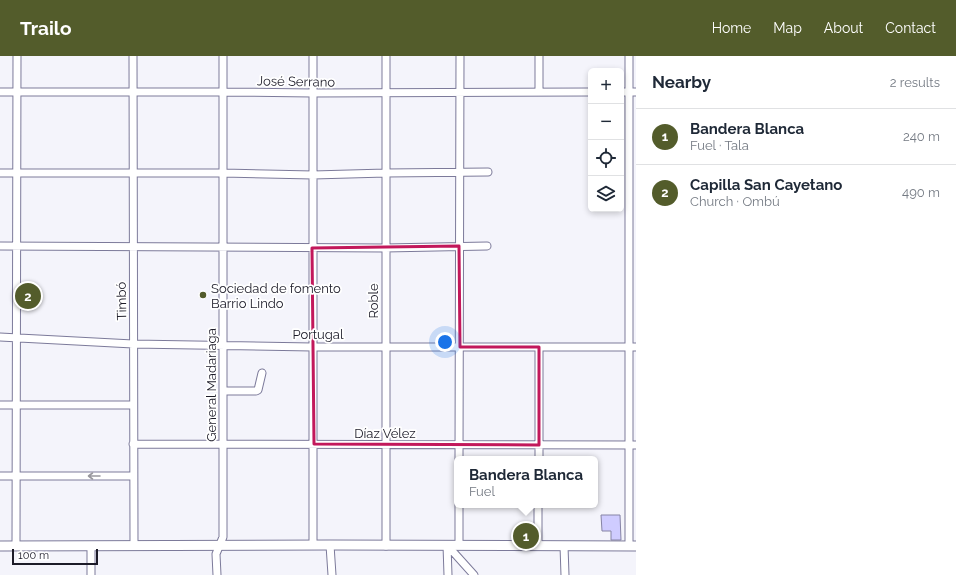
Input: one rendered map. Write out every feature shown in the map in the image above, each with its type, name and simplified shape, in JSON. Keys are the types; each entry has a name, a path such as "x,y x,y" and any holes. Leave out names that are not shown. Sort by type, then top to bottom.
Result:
{"main road":[{"path":"0,546 633,546"}],"street":[{"path":"16,56 16,546"},
{"name":"Timbó","path":"133,56 132,248 134,344 134,546"},
{"name":"General Madariaga","path":"216,575 216,554 223,537 223,56"},
{"path":"313,56 312,347 314,545"},
{"name":"Roble","path":"386,56 386,546"},
{"path":"459,456 460,56"},
{"path":"538,56 539,91"},
{"path":"628,56 632,92 632,248 628,347 632,445 633,546"},
{"name":"José Serrano","path":"0,92 588,92"},
{"path":"0,174 223,174 313,176 386,173 488,172"},
{"path":"0,246 132,248 222,246 385,248 487,246"},
{"name":"Portugal","path":"0,337 134,344 312,347 636,347"},
{"path":"539,347 539,456"},
{"path":"223,391 256,392 258,390 262,373"},
{"path":"0,405 133,405"},
{"name":"Díaz Vélez","path":"133,444 632,445"},
{"path":"0,476 133,476"},
{"path":"458,545 459,508"},
{"path":"538,508 538,545"},
{"path":"330,545 332,575"},
{"path":"447,545 448,575"},
{"path":"447,545 474,575"},
{"path":"91,546 91,575"},
{"path":"564,546 565,575"}],"highlighted area":[{"path":"459,246 460,347 539,347 539,445 314,444 312,248"}],"building":[{"path":"601,515 620,515 621,540 611,540 611,531 602,531"}],"place":[{"name":"Sociedad de fomento Barrio Lindo","path":"203,295"},
{"name":"Capilla San Cayetano","path":"28,296"},
{"name":"Bandera Blanca","path":"526,536"}]}
